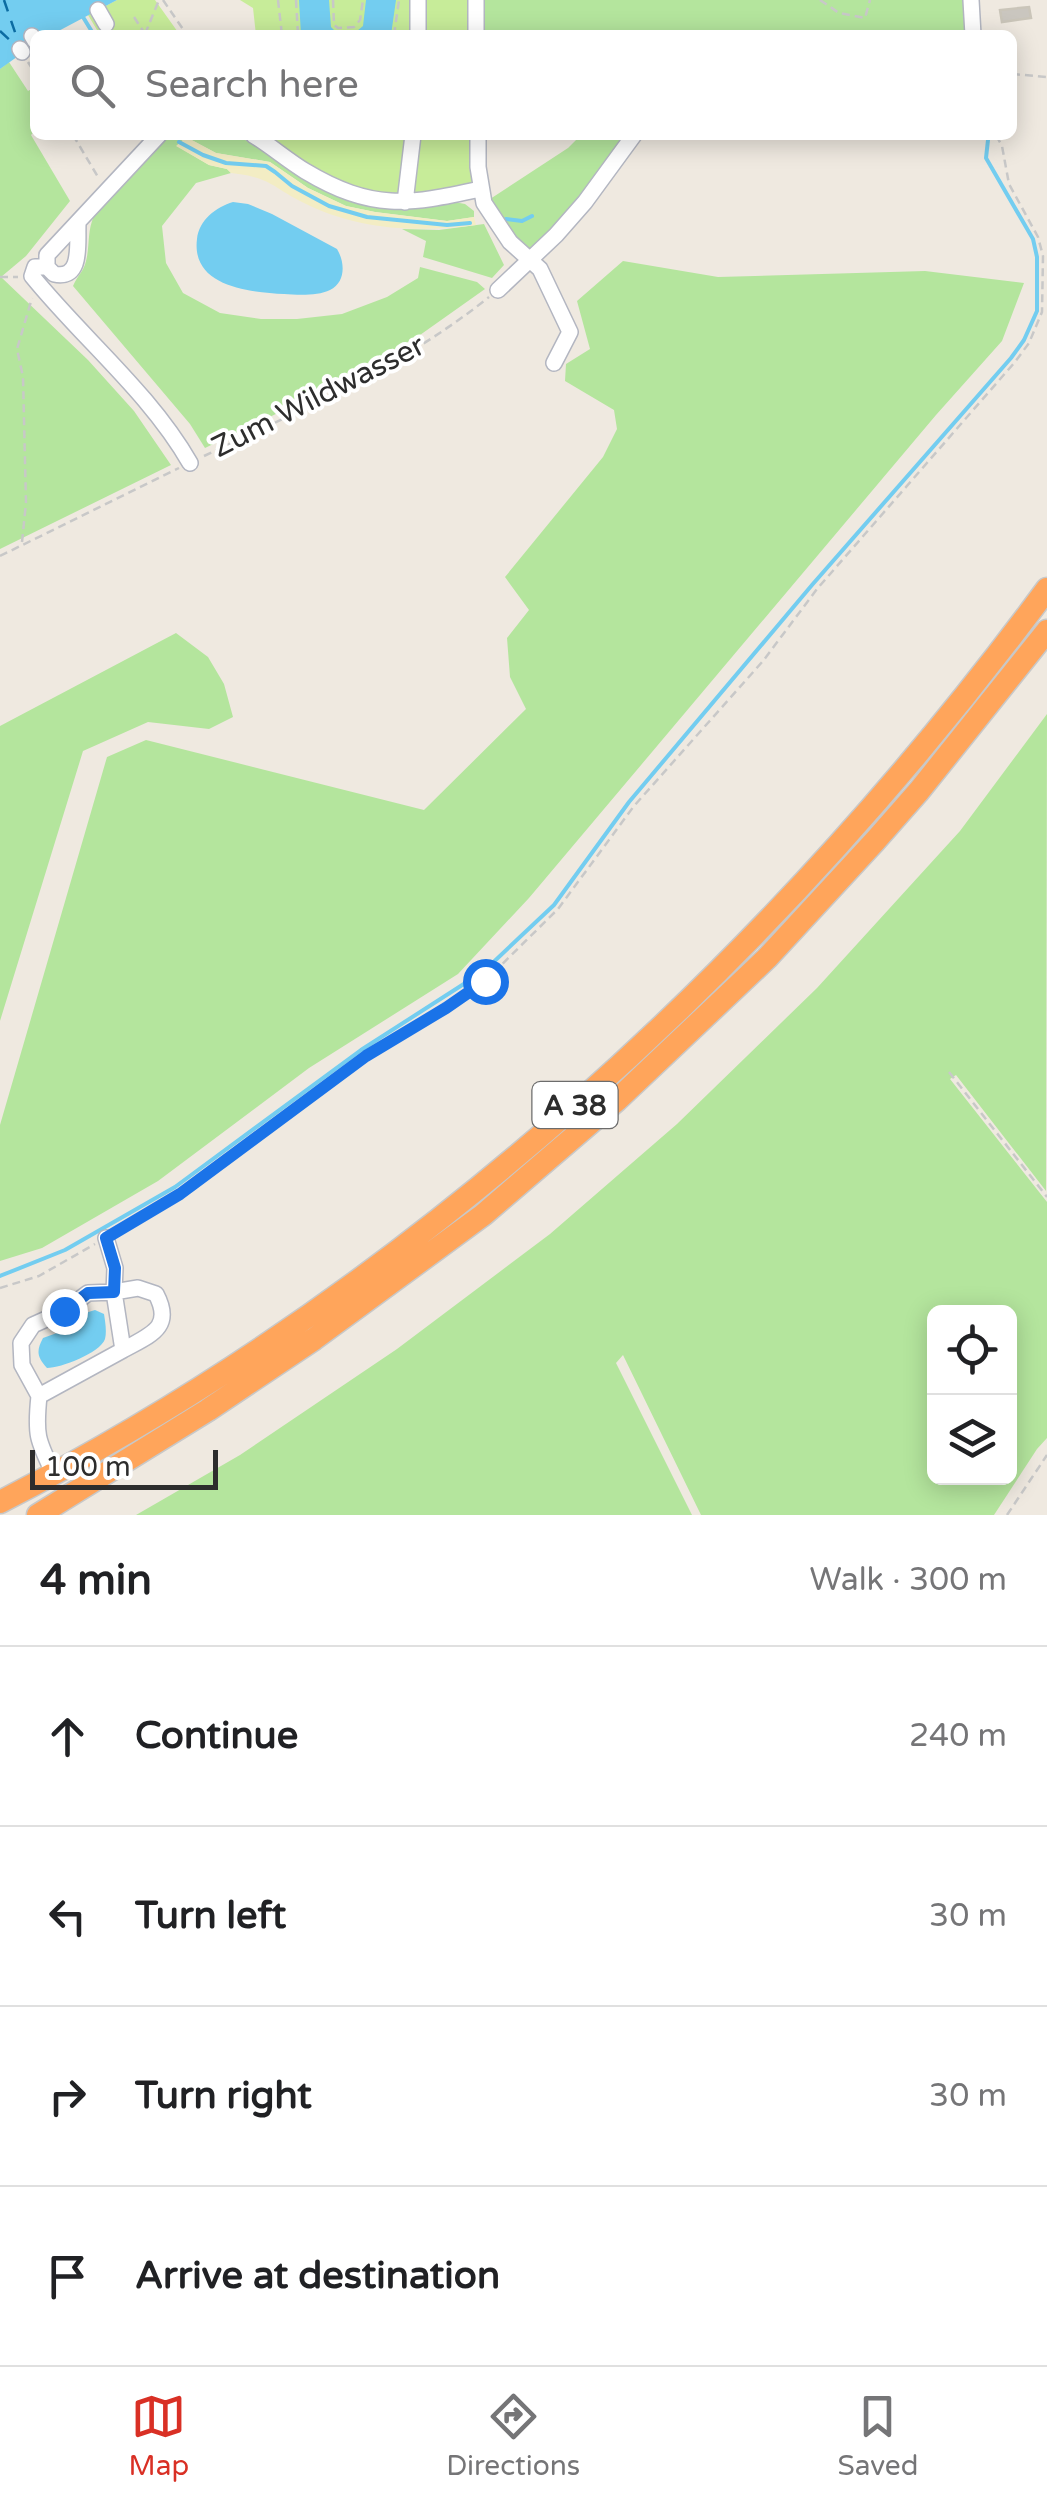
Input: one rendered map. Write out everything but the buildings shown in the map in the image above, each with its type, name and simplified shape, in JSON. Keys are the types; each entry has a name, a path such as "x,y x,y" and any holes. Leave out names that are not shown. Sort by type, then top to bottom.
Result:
{"highway":[{"name":"A 38","path":"0,1502 160,1412 302,1319 424,1229 598,1085 708,982 854,828 960,703 1047,590"},
{"name":"A 38","path":"38,1515 314,1339 483,1215 617,1100 766,958 920,792 1047,630"}],"street":[{"path":"418,0 418,30"},
{"path":"476,0 476,30"},
{"path":"970,0 973,30"},
{"path":"47,267 47,255 153,140"},
{"path":"260,140 305,171 342,190 380,202 433,199 480,189"},
{"path":"404,202 412,140"},
{"path":"478,140 484,203 500,230 540,269 570,332 554,362"},
{"path":"498,290 556,235 630,140"},
{"path":"78,224 76,265 72,272 60,276 47,267 35,267 32,276 138,392 190,462"},
{"path":"106,1238 115,1268 114,1292 123,1350"},
{"path":"39,1396 151,1335 162,1324 164,1308 156,1294 138,1288 88,1293 64,1311 33,1325 21,1343 22,1365 39,1396 38,1444 54,1474"}],"path":[{"path":"147,30 161,0 183,30"},
{"path":"278,0 281,30"},
{"path":"296,0 298,30"},
{"path":"333,0 334,26 338,28 354,27 360,20 363,0"},
{"path":"395,30 399,0"},
{"path":"820,0 839,13 865,18 870,0"},
{"path":"134,17 142,30"},
{"path":"1017,74 1047,77"},
{"path":"76,140 108,190"},
{"path":"0,1288 38,1276 180,1194 366,1056 485,981 558,909 634,806 763,661 817,589 1028,343 1042,312 1043,256 1038,236 1010,184 999,140"},
{"path":"22,545 26,503 23,378 16,349 36,282"},
{"name":"Zum Wildwasser","path":"0,556 386,367 498,290"},
{"path":"949,1072 1047,1196"},
{"path":"1007,1515 1047,1455"}],"green space":[{"path":"117,0 155,0 176,30 97,30 88,15"},
{"path":"240,0 476,0 476,30 255,30 253,8"},
{"path":"476,0 971,0 973,30 476,30"},
{"path":"9,62 30,90 30,140 34,140 70,201 26,256 1,277 88,360 134,411 171,465 0,549 0,69"},
{"path":"163,140 183,140 177,146 231,173 196,183 162,226 166,263 183,293 220,313 261,319 342,314 387,297 418,278 420,267 477,282 485,289 420,335 338,384 205,448 190,424 73,286 85,265 94,216"},
{"path":"192,140 245,140 340,197 371,207 410,209 454,202 465,204 474,211 474,217 447,221 346,206 308,188 270,162 216,153"},
{"path":"269,140 478,140 480,189 380,202 270,146"},
{"path":"576,140 630,140 530,259 484,203"},
{"path":"484,224 504,265 492,278 423,257 426,241 402,229 439,230"},
{"path":"623,261 718,277 925,271 1024,283 1002,341 529,898 458,974 309,1068 158,1181 42,1248 0,1261 0,1125 107,757 146,740 424,810 526,709 510,677 507,638 529,610 505,577 603,457 617,429 614,410 565,381 566,364 590,349 577,301"},
{"path":"176,633 208,657 224,684 233,717 209,729 148,722 83,751 0,1021 0,726"},
{"path":"1047,714 1046,1191 956,1075 950,1079 1047,1202 1047,1438 1017,1480 1017,1305 927,1305 927,1485 1014,1485 994,1515 701,1515 623,1355 616,1363 692,1515 136,1515 240,1455 397,1349 550,1234 677,1124 817,988 960,831"}],"sand":[{"path":"183,140 192,140 216,153 270,162 308,188 346,206 447,221 474,217 476,225 409,229 344,219 262,180 209,165 176,146"}],"water":[{"path":"0,0 117,0 60,30 30,30 30,48 0,69"},
{"path":"299,0 329,0 334,30 301,30"},
{"path":"366,0 396,0 392,30 358,30 363,26"},
{"path":"233,202 272,214 337,249 343,266 339,282 325,292 295,295 240,288 213,277 203,268 198,255 198,232 209,215"},
{"path":"95,1310 104,1314 106,1333 102,1344 79,1359 47,1368 39,1354 43,1338 68,1329 82,1314"}],"waterway":[{"path":"83,17 91,30"},
{"path":"0,1276 65,1250 175,1187 361,1050 484,971 554,905 629,802 1024,340 1037,311 1037,257 1033,239 986,158 988,140"},
{"path":"179,142 226,163 266,166 329,206 367,217 447,225 470,223"},
{"path":"506,219 522,221 532,216"}],"ferry route":[{"path":"4,0 18,41"},
{"path":"0,31 14,44"}],"route":[{"path":"64,1311 88,1293 114,1292 115,1268 106,1238 180,1194 366,1056 485,981"}]}
